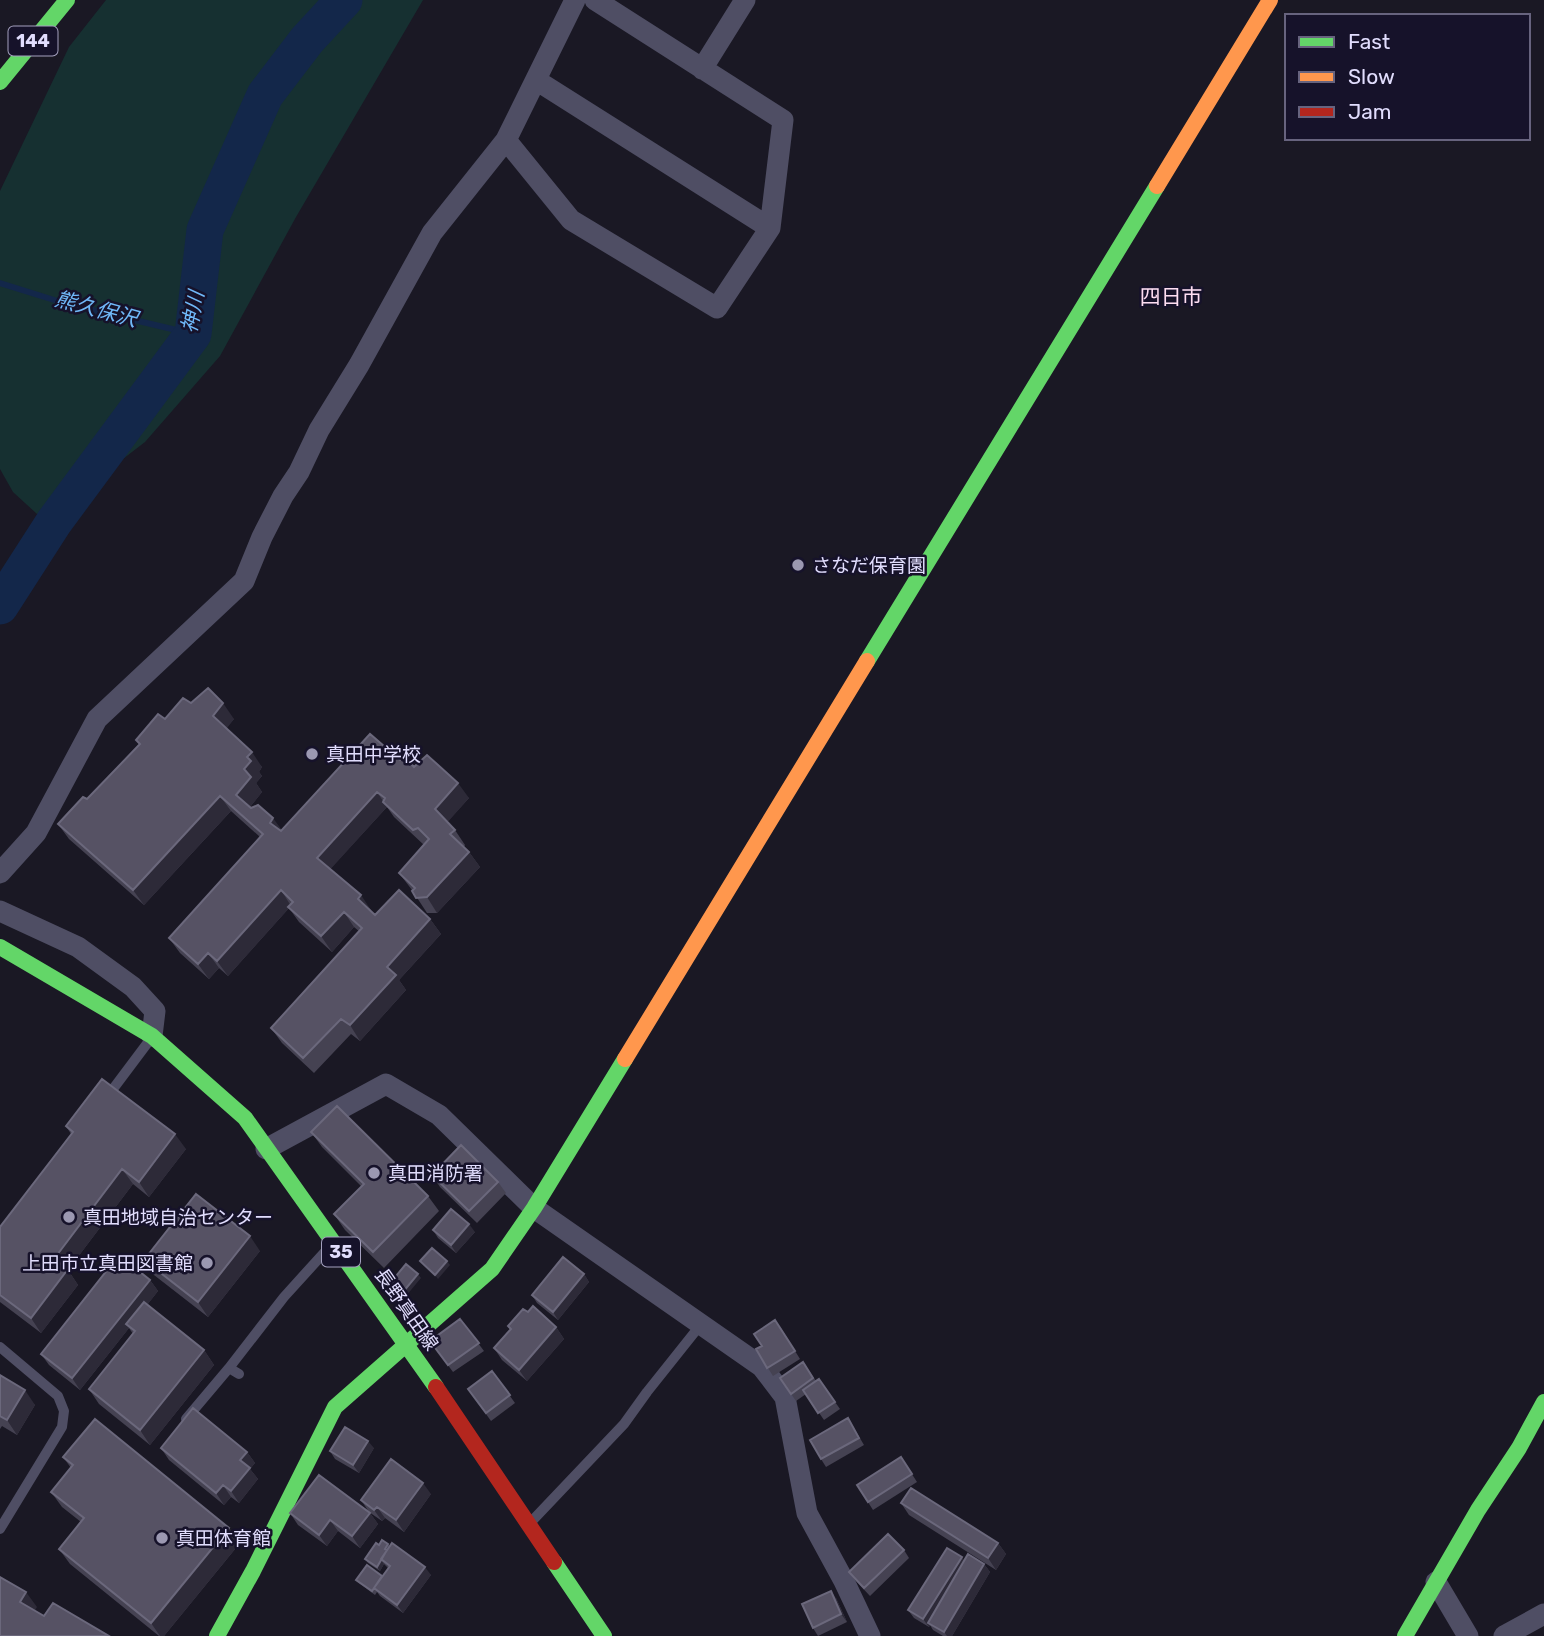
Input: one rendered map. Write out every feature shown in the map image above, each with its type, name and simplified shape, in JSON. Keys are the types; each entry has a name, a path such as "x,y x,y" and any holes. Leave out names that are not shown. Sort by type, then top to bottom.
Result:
{"main road":[{"name":"144","path":"0,82 67,0"},
{"path":"217,1636 253,1571 335,1407 492,1269 534,1208 1270,0"},
{"name":"長野真田線","path":"0,947 87,996 152,1037 245,1118 407,1345 604,1636"},
{"path":"1405,1636 1544,1402"}],"street":[{"path":"0,873 36,834 97,719 244,581 262,537 319,430 359,365 432,233 506,140 575,0"},
{"path":"506,140 572,220 717,308 770,228 783,120 595,0"},
{"path":"702,69 745,0"},
{"path":"536,80 770,228"},
{"path":"0,911 78,947 133,987 155,1011 152,1037"},
{"path":"267,1149 386,1084 439,1115 534,1208 762,1367 785,1397 807,1513 870,1636"},
{"path":"1436,1582 1468,1636"},
{"path":"1504,1636 1544,1614"}],"lane":[{"path":"104,1101 152,1037"},
{"path":"184,1422 234,1371 284,1297 334,1242"},
{"path":"529,1524 624,1424 702,1323"},
{"path":"0,1347 58,1396 64,1411 62,1427 0,1529"}],"green space":[{"path":"106,0 423,0 296,217 220,356 145,442 63,505 37,514 13,492 0,469 0,191 69,47"}],"building":[{"path":"208,688 223,703 213,716 252,752 247,757 251,761 244,769 251,777 236,795 251,808 258,805 273,818 270,823 281,831 370,734 400,760 404,756 414,767 427,755 458,783 435,809 455,830 450,834 469,852 427,897 416,898 412,891 415,888 399,873 429,839 418,828 413,830 383,802 385,798 377,792 317,858 361,895 358,899 375,915 399,890 430,919 387,967 396,975 350,1025 341,1019 303,1058 271,1028 362,928 344,912 321,936 288,907 293,902 281,890 217,961 208,953 198,964 169,938 263,834 220,796 133,890 58,824 83,797 87,799 140,744 136,740 158,714 165,719 183,698 191,703"},
{"name":"真田地域自治センター","path":"102,1079 175,1134 139,1182 122,1169 54,1259 68,1269 31,1318 0,1295 0,1227 73,1132 66,1126"},
{"name":"真田消防署","path":"337,1106 428,1196 373,1252 334,1214 364,1184 311,1132"},
{"path":"461,1145 498,1182 469,1211 432,1175"},
{"name":"上田市立真田図書館","path":"196,1194 250,1236 198,1302 144,1260"},
{"path":"451,1209 469,1224 451,1245 433,1230"},
{"path":"432,1248 447,1261 435,1275 420,1261"},
{"path":"119,1255 150,1280 72,1378 41,1354"},
{"path":"563,1257 584,1274 553,1312 532,1295"},
{"path":"406,1264 418,1274 403,1292 391,1282"},
{"path":"144,1302 204,1350 140,1430 89,1389 135,1331 126,1324"},
{"path":"533,1306 556,1327 519,1370 494,1348 511,1329 508,1326 523,1309 528,1312"},
{"path":"460,1319 479,1343 448,1365 430,1341"},
{"path":"775,1320 795,1351 767,1368 756,1349 762,1346 754,1334"},
{"path":"803,1362 813,1378 791,1394 780,1378"},
{"path":"492,1371 510,1395 486,1413 468,1389"},
{"path":"0,1375 25,1390 7,1420 0,1416"},
{"path":"819,1379 835,1402 818,1413 803,1390"},
{"path":"193,1408 247,1452 240,1460 250,1468 231,1491 223,1485 216,1493 161,1448"},
{"path":"848,1418 859,1438 821,1459 810,1440"},
{"name":"真田体育館","path":"95,1419 229,1528 151,1623 59,1549 84,1518 51,1492 73,1465 63,1457"},
{"path":"345,1427 368,1441 353,1465 330,1451"},
{"path":"901,1457 912,1474 868,1502 857,1485"},
{"path":"391,1459 423,1483 396,1520 377,1507 374,1510 361,1500"},
{"path":"319,1475 370,1513 352,1536 330,1520 319,1535 290,1513"},
{"path":"911,1488 998,1543 988,1558 901,1503"},
{"path":"888,1534 904,1550 864,1588 849,1572"},
{"path":"382,1540 388,1544 385,1549 387,1550 377,1567 365,1559 376,1543 379,1545"},
{"path":"392,1543 425,1567 397,1605 374,1588 390,1566 381,1559"},
{"path":"947,1548 962,1557 923,1619 908,1610"},
{"path":"968,1554 984,1564 944,1632 928,1623"},
{"path":"367,1565 382,1576 372,1591 356,1580"},
{"path":"0,1577 26,1592 20,1602 44,1616 53,1603 109,1636 0,1636"},
{"path":"831,1591 841,1614 813,1628 802,1604"}],"waterway":[{"name":"神川","path":"0,606 54,522 193,334 205,230 265,95 307,40 344,0"},
{"name":"熊久保沢","path":"0,283 67,304 193,334"}],"traffic: fast":[{"path":"0,82 67,0"},
{"path":"867,661 1157,186"},
{"path":"0,947 152,1036 245,1118 436,1387"},
{"path":"217,1636 253,1571 335,1407 492,1269 534,1208 625,1059"},
{"path":"1405,1636 1544,1402"},
{"path":"554,1562 604,1636"}],"traffic: slow":[{"path":"1157,186 1270,0"},
{"path":"625,1059 867,661"}],"traffic: jam":[{"path":"436,1387 554,1562"}],"place":[{"name":"さなだ保育園","path":"798,565"},
{"name":"真田中学校","path":"312,754"},
{"name":"真田消防署","path":"374,1173"},
{"name":"真田地域自治センター","path":"69,1217"},
{"name":"上田市立真田図書館","path":"207,1263"},
{"name":"真田体育館","path":"162,1538"}],"district":[{"name":"四日市","path":"1171,297"}]}
